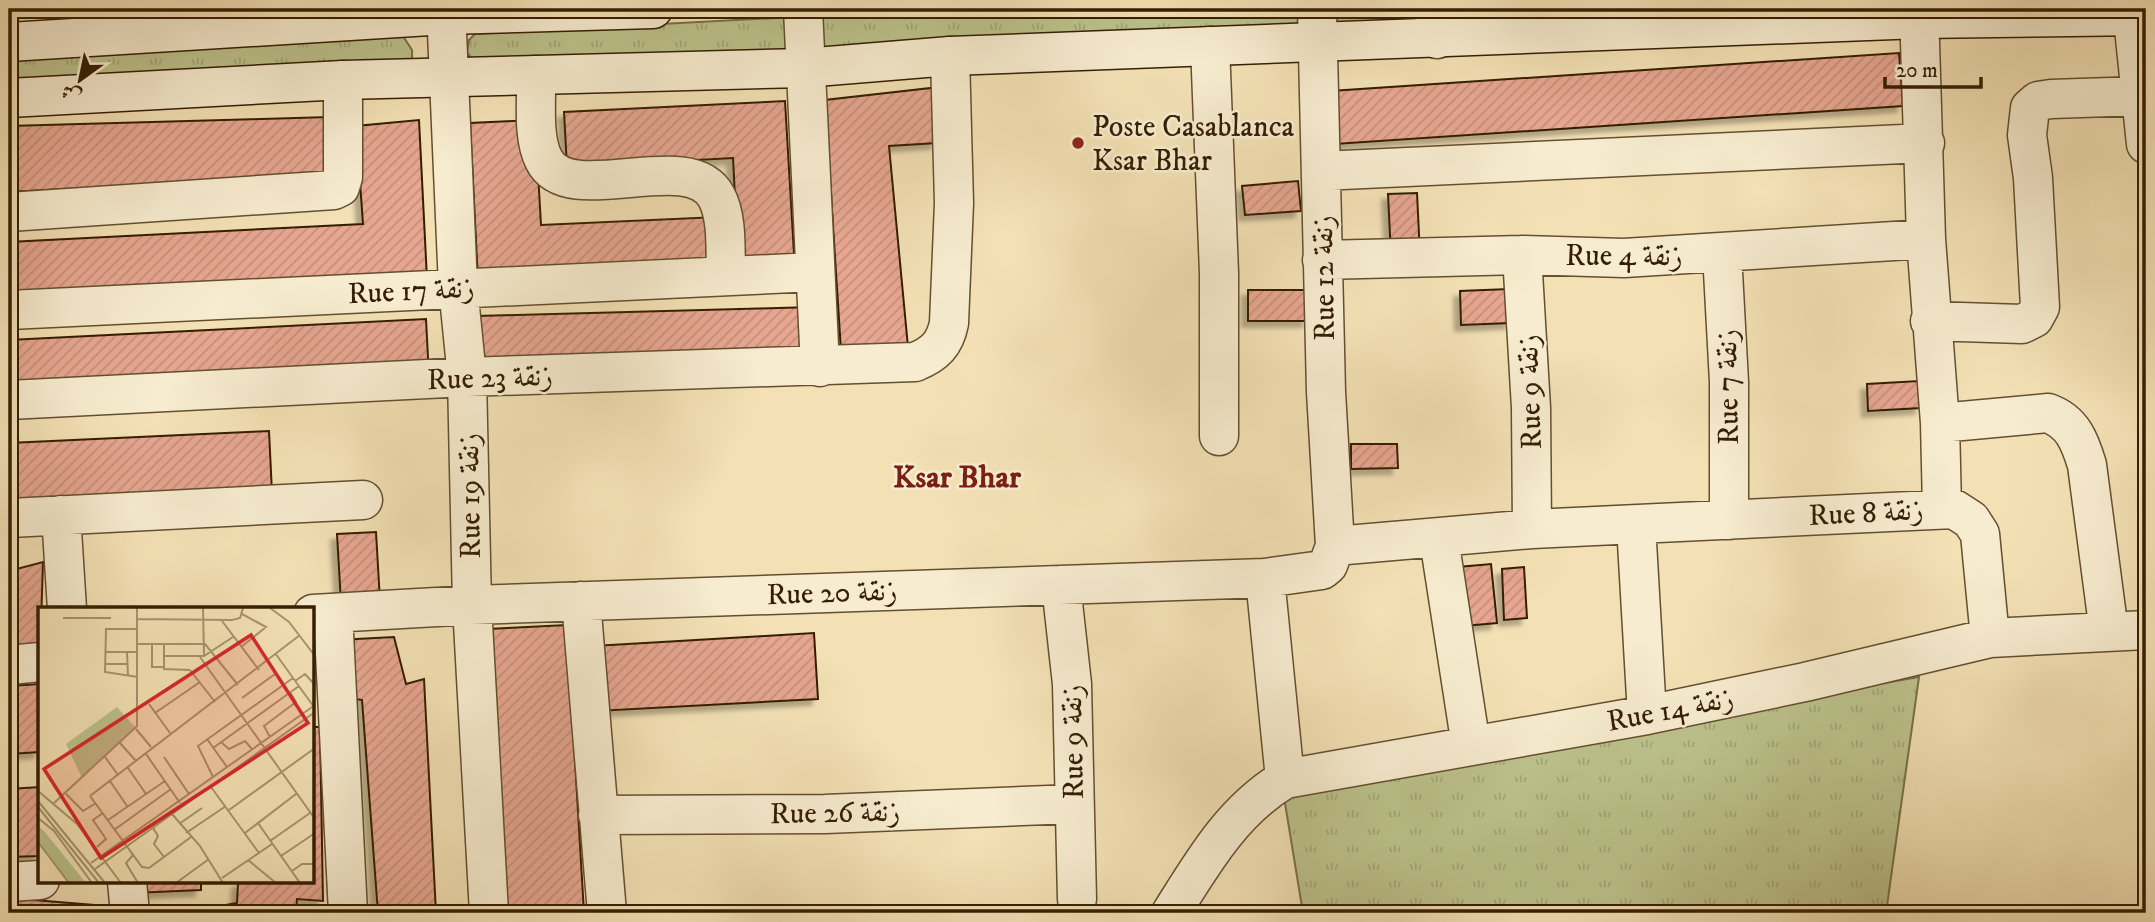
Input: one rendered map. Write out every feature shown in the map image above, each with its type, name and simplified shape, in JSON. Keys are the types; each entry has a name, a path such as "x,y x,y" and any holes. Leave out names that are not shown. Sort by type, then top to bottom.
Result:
{"street":[{"path":"9,42 446,12 653,9"},
{"path":"803,9 820,367"},
{"name":"Rue 19 زنقة","path":"446,12 458,287 467,377 472,605 489,913"},
{"path":"9,98 343,80 804,68 950,56 1210,46 1317,26 1919,14 2137,14 2140,96 2146,144"},
{"name":"Rue 8 زنقة","path":"1335,546 1532,529 1942,508 1940,423 1930,321 1926,239 1919,14"},
{"name":"Rue 12 زنقة","path":"1317,26 1322,260 1335,546"},
{"path":"1210,46 1219,273 1219,436"},
{"name":"Rue 23 زنقة","path":"9,400 467,377 915,362 930,356 938,349 946,337 949,323 954,203 950,56"},
{"path":"536,75 541,156 550,170 567,179 663,177 691,179 704,185 716,196 722,213 726,275"},
{"path":"9,212 334,190 340,187 343,177 343,80"},
{"path":"1930,321 2029,322 2040,307 2033,178 2027,135 2030,108 2038,101 2051,99 2140,96"},
{"path":"1321,171 1925,143"},
{"name":"Rue 4 زنقة","path":"1322,260 1522,255 1623,258 1926,239"},
{"name":"Rue 7 زنقة","path":"1722,253 1729,382 1729,520"},
{"name":"Rue 9 زنقة","path":"1522,255 1531,408 1532,529"},
{"name":"Rue 17 زنقة","path":"9,310 814,272"},
{"path":"1940,423 2048,413 2061,418 2070,427 2080,442 2087,465 2109,632"},
{"path":"10,518 363,500"},
{"path":"1942,508 1962,512 1980,534 1990,638"},
{"path":"61,515 67,607"},
{"path":"1636,525 1647,715"},
{"path":"1439,539 1472,746"},
{"name":"Rue 20 زنقة","path":"323,614 472,605 1265,578 1315,573 1328,565 1335,546"},
{"path":"1265,578 1285,779"},
{"name":"Rue 9 زنقة","path":"1061,585 1072,684 1077,900"},
{"path":"581,601 607,913"},
{"path":"323,614 348,913"},
{"name":"Rue 14 زنقة","path":"1171,913 1217,840 1250,803 1285,779 1647,715 1805,682 1990,638 2146,630"},
{"path":"9,665 38,662"},
{"name":"Rue 26 زنقة","path":"597,815 825,814 1073,804"},
{"path":"9,882 38,880"},
{"path":"127,884 130,913"}],"green space":[{"path":"944,9 1966,9 819,59 472,59 467,52 469,40 475,34"},
{"path":"403,36 412,50 412,60 9,86 9,58"},
{"path":"1919,677 1886,913 1303,913 1282,785"}],"building":[{"path":"1899,53 1903,106 1335,144 1331,91"},
{"path":"940,87 937,143 889,146 908,347 841,351 825,100"},
{"path":"785,101 795,271 739,274 733,158 567,167 564,112"},
{"path":"329,117 326,175 9,192 9,126"},
{"path":"419,120 427,279 9,297 9,242 363,224 356,126"},
{"path":"535,120 541,225 718,217 721,269 478,280 470,123"},
{"path":"1298,181 1301,211 1245,215 1242,186"},
{"path":"1417,193 1420,255 1391,256 1388,194"},
{"path":"1509,289 1511,323 1461,325 1460,291"},
{"path":"1248,290 1308,290 1308,321 1248,321"},
{"path":"813,307 817,359 476,368 476,316"},
{"path":"426,319 429,377 9,399 9,340"},
{"path":"1919,381 1921,408 1868,411 1867,384"},
{"path":"269,431 272,493 9,505 9,443"},
{"path":"1351,444 1397,444 1398,468 1351,469"},
{"path":"376,532 380,601 341,603 337,534"},
{"path":"43,562 42,607 38,607 38,653 9,653 9,571"},
{"path":"1491,564 1497,623 1464,626 1458,567"},
{"path":"1524,567 1527,618 1504,620 1502,569"},
{"path":"567,625 584,913 504,913 488,629"},
{"path":"814,633 818,699 597,711 594,646"},
{"path":"394,637 406,684 424,679 436,913 378,913 362,700 350,698 338,640"},
{"path":"38,684 38,752 9,754 9,686"},
{"path":"315,727 320,727 323,901 297,899 296,913 180,913 237,903 238,884 315,884"},
{"path":"38,787 38,856 9,857 9,789"},
{"path":"133,884 201,884 201,890 133,893"},
{"path":"9,898 94,905 94,913 9,913"}],"place":[{"name":"Poste Casablanca Ksar Bhar","path":"1078,143"}],"district":[{"name":"Ksar Bhar","path":"957,476"}]}
